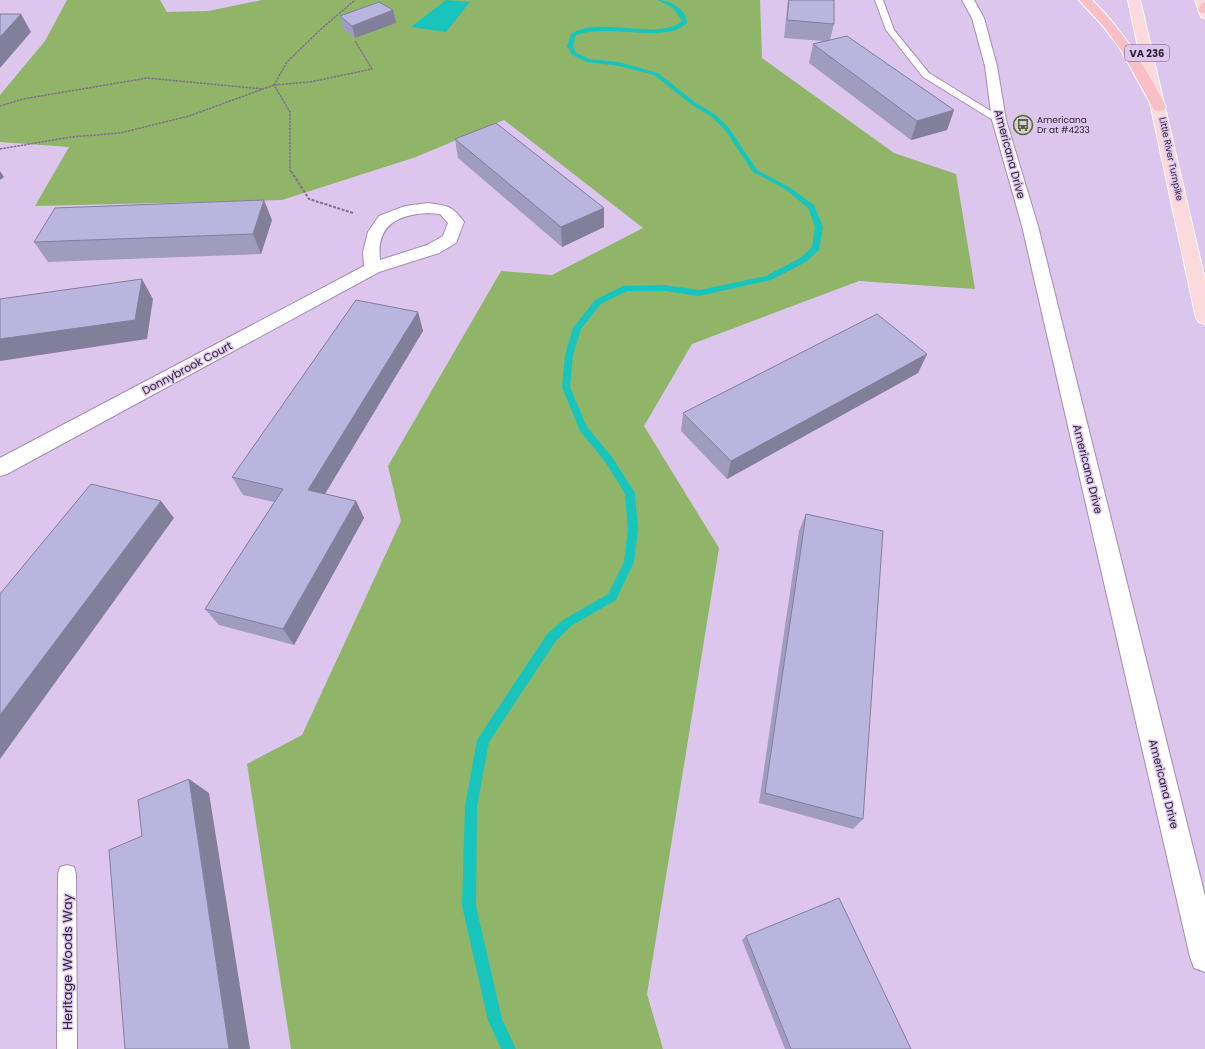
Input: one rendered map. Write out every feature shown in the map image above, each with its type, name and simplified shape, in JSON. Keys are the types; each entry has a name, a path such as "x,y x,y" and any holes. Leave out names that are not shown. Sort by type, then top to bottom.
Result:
{"highway":[{"path":"1085,0 1108,24 1128,51 1146,79 1159,107"}],"main road":[{"name":"Little River Turnpike","path":"1134,0 1205,318"}],"street":[{"name":"Americana Drive","path":"968,0 978,18 992,66 999,120 1030,226 1204,948"},
{"name":"Donnybrook Court","path":"0,468 373,268 433,249 450,239 456,222 445,210 428,208 411,209 385,219 376,232 371,252 373,268"}],"lane":[{"path":"880,0 890,30 926,75 999,120"},
{"name":"Heritage Woods Way","path":"67,874 67,1049"}],"path":[{"path":"274,85 286,62 355,0"},
{"path":"0,149 72,137 120,133 189,116 274,85 310,82 372,69 355,41"},
{"path":"0,106 23,98 67,93 148,78 264,89"},
{"path":"274,85 290,112 290,170 309,198 353,213"}],"shaded area":[{"path":"67,0 160,0 167,12 208,11 262,0 760,0 762,58 894,153 956,174 975,289 859,281 692,344 644,426 719,548 647,994 663,1049 291,1049 247,764 302,735 401,521 388,466 501,271 552,275 643,228 504,120 416,157 282,200 35,206 69,147 0,142 0,95 45,41"},
{"path":"446,0 470,2 446,32 411,27"}],"building":[{"path":"789,0 834,0 834,24 787,20"},
{"path":"379,2 393,10 352,26 340,16"},
{"path":"0,14 21,14 0,37"},
{"path":"847,36 954,110 917,121 813,44"},
{"path":"496,123 604,208 561,227 455,139"},
{"path":"264,200 253,234 34,242 55,208"},
{"path":"142,279 135,320 0,339 0,299"},
{"path":"356,300 418,312 308,490 356,501 283,629 205,609 283,489 232,477"},
{"path":"877,314 927,354 731,461 683,413"},
{"path":"91,484 161,501 0,715 0,594"},
{"path":"806,514 883,531 863,819 765,793"},
{"path":"189,779 229,1049 125,1049 109,850 142,836 138,800"},
{"path":"839,898 911,1049 791,1049 746,936"}],"waterway":[{"path":"509,1049 495,1020 469,906 471,806 483,740 551,638 567,623 612,597 629,562 633,530 630,493 609,460 583,429 566,387 569,355 577,328 598,302 626,288 665,288 699,293 768,278 803,260 816,248 819,227 811,207 787,188 755,171 727,129 714,116 694,104 656,74 619,64 589,61 574,54 570,46 574,34 589,29 649,31 673,29 685,22 676,8 661,0"}],"place":[{"name":"Americana Dr at #4233","path":"1023,125"}]}
